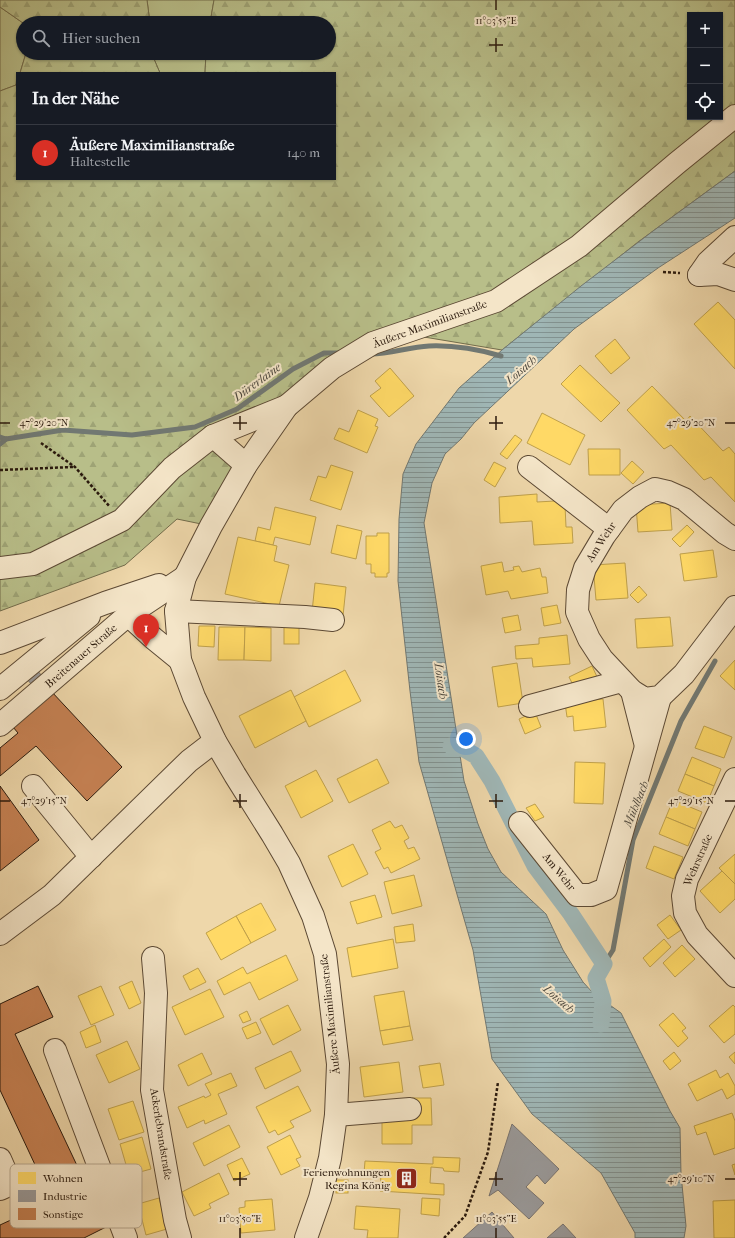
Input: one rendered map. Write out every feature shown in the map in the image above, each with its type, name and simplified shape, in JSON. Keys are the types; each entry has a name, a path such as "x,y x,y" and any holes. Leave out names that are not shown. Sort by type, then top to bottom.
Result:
{"street":[{"name":"Äußere Maximilianstraße","path":"306,1238 320,1198 330,1158 336,1115 338,1064 330,986 325,954 313,916 285,857 215,741 194,697 180,660 176,611 185,576 211,526 246,465 287,406 332,368 373,343 496,300 579,246 735,116"},
{"path":"735,237 708,262 699,275 718,274 735,280"},
{"path":"0,568 33,564 122,520 172,468 213,436 287,406"},
{"path":"213,436 246,465"},
{"path":"529,467 609,529"},
{"name":"Am Wehr","path":"520,824 577,895 591,895 606,888 660,697 645,699 627,686 602,659 589,639 577,612 578,590 585,568 609,529 623,510 640,496 655,489 668,492 684,499 725,533 735,539"},
{"path":"0,643 105,603 185,576"},
{"name":"Breitenauer Straße","path":"0,724 128,615 185,576"},
{"path":"0,689 105,603"},
{"path":"660,697 684,674 735,607"},
{"path":"176,611 306,608 333,620"},
{"path":"128,615 180,660"},
{"path":"530,706 627,686"},
{"name":"Am Wehr","path":"627,686 646,747"},
{"path":"0,932 52,895 189,761 215,741"},
{"name":"Wehrstraße","path":"735,779 687,879 683,896 684,913 697,934 735,976"},
{"path":"33,786 92,857"},
{"name":"Ackerlebrandstraße","path":"152,958 156,993 152,1090 175,1220 180,1238"},
{"path":"55,1050 98,1164"},
{"path":"336,1115 410,1109"},
{"path":"0,1159 10,1182"},
{"path":"0,1189 10,1184"},
{"path":"122,1228 126,1238"}],"path":[{"path":"41,443 75,467 122,520"},
{"path":"0,470 75,467"},
{"path":"444,1238 466,1216 488,1152 498,1082"}],"green space":[{"path":"0,0 147,0 149,16 16,16 16,18 0,7"},
{"path":"147,0 214,0 211,16 149,16"},
{"path":"214,0 735,0 735,171 638,242 502,350 400,333 332,368 214,435 246,465 211,526 177,519 125,565 0,611 0,91 16,85 16,180 336,180 336,72 205,72 206,60 336,60 336,16 211,16"},
{"path":"0,7 16,18 16,60 24,60 20,72 16,72 16,85 0,91"},
{"path":"24,60 154,60 160,72 20,72"},
{"path":"154,60 206,60 205,72 160,72"}],"water":[{"name":"Loisach","path":"735,171 735,218 658,268 574,329 474,423 461,439 445,454 432,483 424,523 464,781 488,849 501,872 546,914 563,950 583,982 593,993 621,1013 680,1128 681,1174 686,1226 684,1238 635,1238 635,1233 601,1173 532,1114 492,1059 473,950 419,762 398,581 399,519 403,474 416,444 459,388 502,350 581,286"}],"building: Wohnen":[{"path":"718,302 735,320 735,369 694,324"},
{"path":"615,339 630,358 611,374 595,356"},
{"path":"580,365 620,403 601,422 561,384"},
{"path":"390,368 414,396 389,417 370,396 381,388 375,381"},
{"path":"652,386 686,421 690,416 723,451 729,447 735,454 735,502 711,477 704,480 671,445 664,449 627,410"},
{"path":"358,410 378,419 375,426 378,427 367,453 334,439 339,428 349,432"},
{"path":"542,413 585,435 570,465 527,443"},
{"path":"515,435 522,440 507,459 500,454"},
{"path":"588,449 620,449 620,475 589,475"},
{"path":"632,461 644,472 633,484 621,473"},
{"path":"494,462 506,468 495,487 484,480"},
{"path":"331,465 353,472 341,510 310,500 318,476 326,478"},
{"path":"537,494 537,502 555,501 565,505 566,527 572,527 573,543 534,545 532,521 500,523 499,497"},
{"path":"670,503 672,530 638,532 636,505"},
{"path":"275,507 316,517 310,545 275,537 273,545 255,541 258,527 270,530"},
{"path":"337,525 362,531 356,559 331,553"},
{"path":"687,525 694,532 680,547 672,539"},
{"path":"377,533 389,533 389,573 387,573 387,577 375,577 375,573 371,573 371,564 366,564 366,536 377,536"},
{"path":"238,537 277,546 274,561 289,565 279,606 225,594"},
{"path":"713,550 717,577 684,581 680,554"},
{"path":"502,562 504,572 514,570 513,567 519,566 522,572 540,568 542,577 546,577 548,593 511,599 508,591 486,595 481,566"},
{"path":"625,563 628,598 596,600 593,565"},
{"path":"315,583 346,587 343,616 312,612"},
{"path":"639,586 647,595 638,603 630,595"},
{"path":"557,605 561,623 544,626 541,608"},
{"path":"518,615 521,630 505,633 502,618"},
{"path":"670,617 673,646 637,648 635,619"},
{"path":"199,626 215,626 214,647 198,646"},
{"path":"219,627 245,627 244,660 218,660"},
{"path":"245,627 271,628 271,661 244,660"},
{"path":"284,627 299,627 299,644 284,644"},
{"path":"567,635 570,664 533,667 532,658 516,659 515,646 539,644 539,638"},
{"path":"735,660 735,690 720,676"},
{"path":"517,663 523,703 498,707 492,667"},
{"path":"592,666 598,679 576,691 569,677"},
{"path":"345,670 361,701 309,727 294,697"},
{"path":"291,690 306,721 255,748 239,716"},
{"path":"603,699 606,727 574,731 573,716 567,717 565,703"},
{"path":"535,712 541,727 525,734 519,719"},
{"path":"704,726 732,737 724,758 695,748"},
{"path":"692,757 721,769 714,786 685,774"},
{"path":"377,759 389,783 349,803 337,779"},
{"path":"575,762 605,763 603,804 574,803"},
{"path":"316,770 333,801 301,818 285,786"},
{"path":"685,774 714,786 707,803 678,791"},
{"path":"673,800 702,812 695,829 666,817"},
{"path":"535,804 544,817 535,821 526,808"},
{"path":"666,817 695,829 688,846 659,834"},
{"path":"390,821 395,828 402,825 409,838 404,841 408,849 414,847 420,859 391,873 388,867 384,869 375,852 381,849 372,830"},
{"path":"353,844 368,874 342,887 328,856"},
{"path":"654,846 683,857 674,879 646,868"},
{"path":"735,854 735,884 719,868"},
{"path":"722,871 735,884 735,899 720,913 700,891"},
{"path":"414,875 422,906 392,914 384,882"},
{"path":"375,895 382,917 357,924 350,902"},
{"path":"261,903 276,930 251,943 236,916"},
{"path":"670,915 681,930 668,939 657,925"},
{"path":"236,916 251,943 221,960 206,933"},
{"path":"413,924 415,941 396,943 394,927"},
{"path":"393,939 398,968 352,977 347,948"},
{"path":"664,939 671,947 650,967 643,958"},
{"path":"682,945 695,959 675,977 663,963"},
{"path":"286,955 298,980 259,1000 250,982 224,995 217,981 243,967 247,974"},
{"path":"198,968 206,982 190,990 183,976"},
{"path":"132,981 141,1003 129,1009 119,987"},
{"path":"101,986 114,1015 91,1025 78,996"},
{"path":"210,989 224,1017 185,1035 172,1007"},
{"path":"404,991 410,1026 380,1031 374,996"},
{"path":"288,1005 301,1030 273,1045 260,1019"},
{"path":"733,1005 735,1007 735,1034 724,1043 709,1026"},
{"path":"247,1011 251,1020 243,1023 239,1015"},
{"path":"673,1013 686,1028 682,1031 688,1038 678,1047 659,1025"},
{"path":"256,1022 261,1033 247,1039 242,1028"},
{"path":"95,1025 101,1042 86,1048 80,1032"},
{"path":"410,1026 413,1040 383,1045 380,1031"},
{"path":"127,1041 140,1069 109,1083 96,1055"},
{"path":"291,1051 301,1071 265,1089 255,1068"},
{"path":"674,1052 681,1061 670,1070 663,1061"},
{"path":"735,1052 735,1064 729,1057"},
{"path":"202,1053 212,1074 188,1086 178,1065"},
{"path":"399,1062 403,1092 364,1097 360,1067"},
{"path":"440,1063 444,1085 423,1088 419,1066"},
{"path":"716,1070 720,1078 728,1073 735,1086 735,1094 727,1099 722,1089 697,1101 688,1084"},
{"path":"231,1073 237,1086 218,1094 227,1114 205,1124 204,1120 187,1128 178,1107 204,1096 205,1098 211,1095 205,1084"},
{"path":"298,1086 311,1111 290,1121 294,1127 278,1135 275,1130 269,1133 256,1107"},
{"path":"412,1098 431,1098 432,1125 412,1125 412,1144 382,1144 382,1117 412,1117"},
{"path":"133,1101 144,1132 119,1140 108,1109"},
{"path":"732,1113 735,1121 735,1148 714,1155 706,1132 697,1135 694,1126"},
{"path":"229,1125 240,1147 204,1166 193,1143"},
{"path":"290,1135 301,1157 296,1159 300,1166 281,1175 267,1147"},
{"path":"142,1137 151,1169 142,1171 142,1164 126,1164 120,1144"},
{"name":"Ferienwohnungen Regina König","path":"433,1157 460,1158 459,1172 444,1171 443,1168 431,1167 430,1183 444,1184 444,1195 380,1191 381,1174 364,1173 365,1161 433,1164"},
{"path":"242,1158 250,1174 234,1181 227,1165"},
{"path":"735,1164 735,1175 732,1165"},
{"path":"219,1173 229,1194 209,1204 211,1208 194,1216 182,1192"},
{"path":"336,1180 348,1180 348,1193 336,1193"},
{"path":"159,1198 167,1229 146,1235 142,1220 142,1203"},
{"path":"422,1198 440,1199 439,1216 421,1214"},
{"path":"272,1199 275,1230 241,1233 239,1208 245,1207 245,1201"},
{"path":"735,1200 735,1238 714,1238 713,1201"},
{"path":"356,1206 400,1209 398,1238 367,1238 368,1230 354,1229"}],"building: Industrie":[{"path":"35,668 43,677 33,686 25,677"},
{"path":"512,1124 559,1169 545,1184 537,1175 526,1187 544,1203 529,1219 498,1190 489,1196"},
{"path":"492,1212 514,1238 463,1238"},
{"path":"563,1224 576,1238 547,1238"}],"building: Sonstige":[{"path":"51,691 122,767 87,801 36,746 0,776 0,748 18,733 13,727"},
{"path":"0,786 39,840 0,871"},
{"path":"38,986 53,1017 15,1034 76,1164 35,1164 0,1090 0,1004"},
{"path":"10,1220 10,1228 104,1228 84,1238 0,1238 0,1225"}],"waterway":[{"name":"Dürerlaine","path":"371,354 422,347 447,346 483,351 501,356"},
{"name":"Dürerlaine","path":"0,437 6,439 63,430 132,435 195,427 237,409 293,369 324,353 341,353"},
{"name":"Dürerlaine","path":"0,444 6,439"},
{"name":"Mühlbach","path":"604,964 613,950 633,840 681,721 715,661"},
{"path":"451,746 464,749 476,756 492,781 535,866 571,914 604,964 596,978 603,1001 601,1024"}],"place":[{"name":"Äußere Maximilianstraße","path":"146,647"},
{"name":"Ferienwohnungen Regina König","path":"406,1178"}]}
